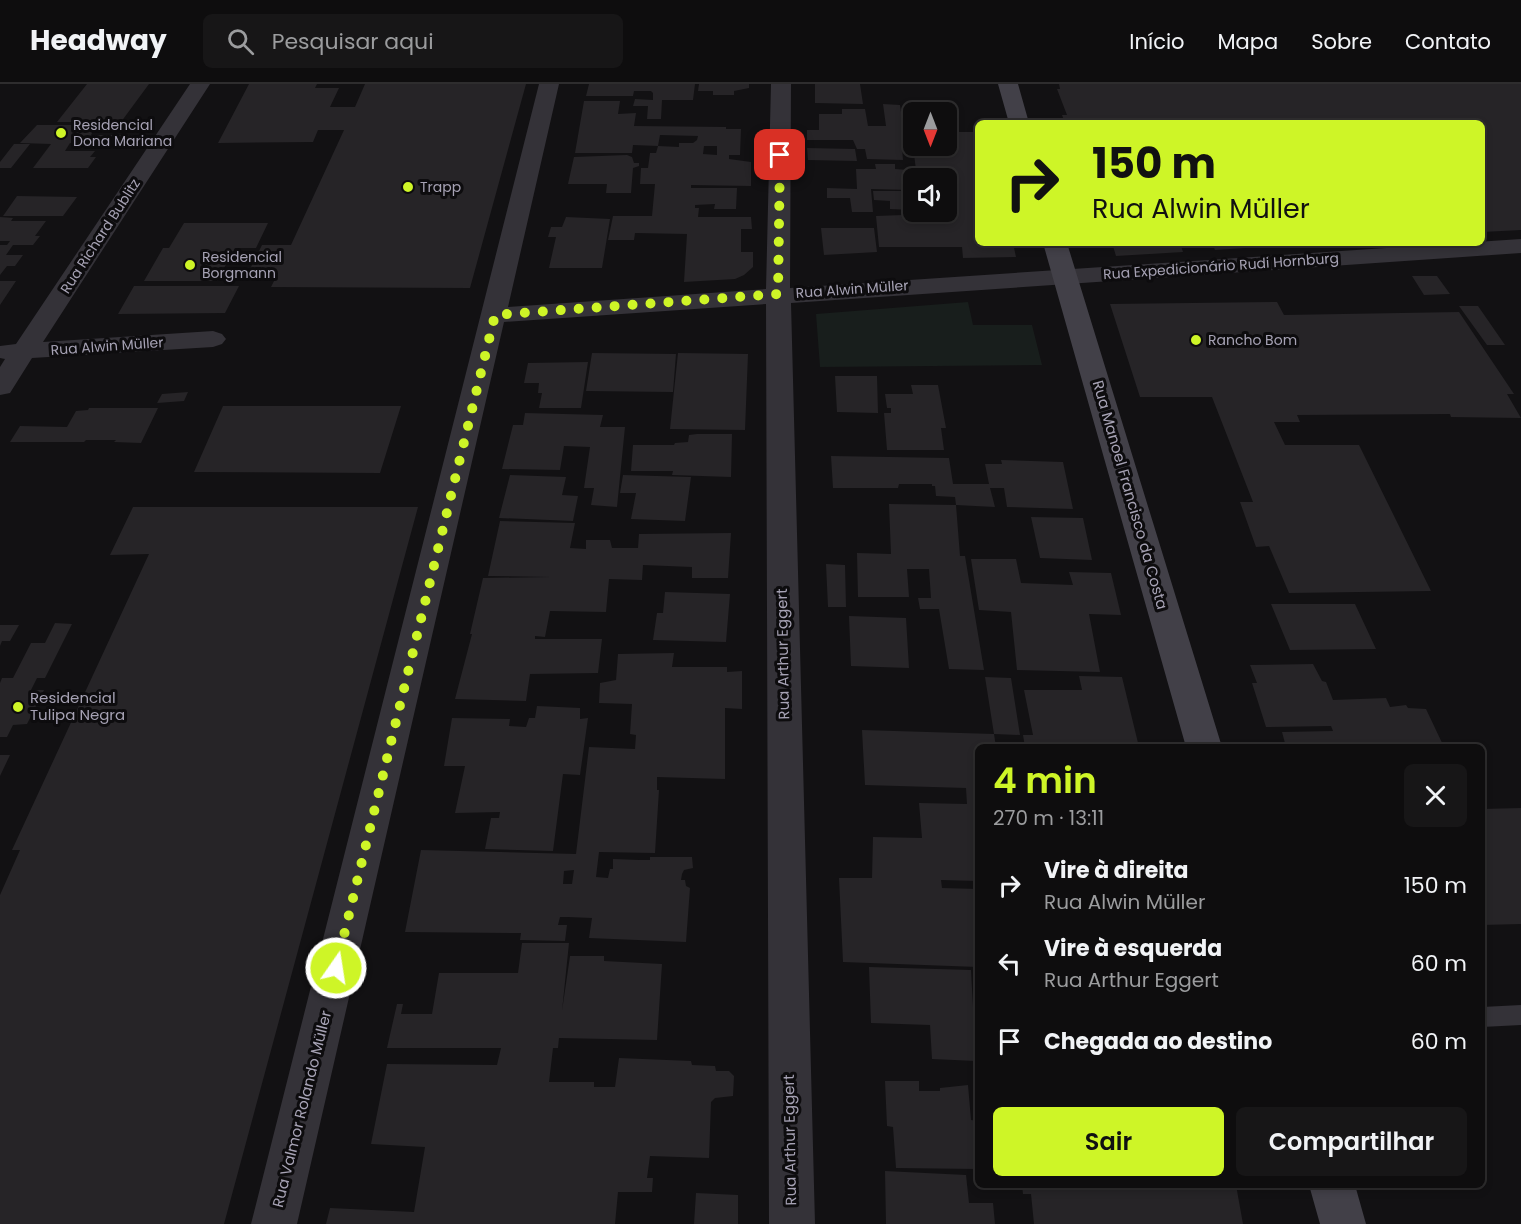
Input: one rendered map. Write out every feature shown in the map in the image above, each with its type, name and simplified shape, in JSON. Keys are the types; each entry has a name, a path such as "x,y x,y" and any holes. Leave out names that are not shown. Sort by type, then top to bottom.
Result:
{"main road":[{"path":"1008,84 1018,120"},
{"name":"Rua Manoel Francisco da Costa","path":"1056,246 1203,744"},
{"path":"1333,1188 1343,1224"}],"street":[{"name":"Rua Richard Bublitz","path":"0,387 12,352 200,84"},
{"name":"Rua Valmor Rolando Müller","path":"274,1224 549,84"},
{"name":"Rua Arthur Eggert","path":"781,84 778,294 792,1224"},
{"name":"Rua Expedicionário Rudi Hornburg","path":"1065,276 1521,246"},
{"name":"Rua Alwin Müller","path":"495,315 1065,276"},
{"name":"Rua Alwin Müller","path":"12,352 213,339"}],"lane":[{"path":"1485,1017 1521,1016"}],"shaded area":[{"path":"968,302 973,325 1032,325 1042,365 820,367 816,314"}],"building":[{"path":"87,84 149,84 121,122 57,122"},
{"name":"Trapp","path":"249,84 317,84 315,88 339,88 330,107 355,107 365,84 526,84 470,288 271,287 278,273 248,273 262,245 291,245 344,130 318,130 313,142 218,143"},
{"path":"589,84 695,84 693,100 662,100 661,119 647,119 648,106 633,106 635,99 653,100 651,91 634,91 633,96 586,96"},
{"path":"699,84 749,84 749,88 734,91 734,95 713,95 713,91 698,91"},
{"path":"815,84 860,84 863,104 815,103"},
{"path":"1059,84 1521,84 1521,230 1485,232 1485,120 1064,120 1062,115 1067,115 1057,89 1060,89"},
{"path":"584,101 620,101 618,114 636,113 634,126 741,129 740,155 729,155 729,159 751,162 751,186 691,185 691,188 737,188 736,209 714,209 715,204 695,205 695,208 699,208 698,217 751,217 752,229 741,229 741,252 753,252 753,267 735,279 684,282 687,234 635,233 634,240 608,240 613,216 652,216 655,184 640,184 641,168 648,168 650,153 656,153 658,146 633,145 632,153 575,153","holes":["660,135 698,136 693,143 679,143 679,147 658,146","704,146 717,146 717,155 703,154"]},
{"path":"883,104 900,105 903,126 903,160 867,159 865,149 857,149 853,140 807,140 807,130 819,130 819,114 842,114 842,109 865,109 868,126 886,126"},
{"path":"37,125 96,125 91,135 133,135 127,144 70,143 65,151 95,151 90,157 96,157 88,168 33,168 51,144 20,143"},
{"path":"957,132 973,132 975,246 1014,246 1016,257 963,258 962,247 879,247 876,216 903,215 903,222 957,222 957,168 916,168 914,156 957,156"},
{"path":"14,144 30,144 11,168 0,168 0,162"},
{"path":"807,148 855,149 857,161 808,160"},
{"path":"627,155 632,157 634,163 639,163 639,166 633,168 631,193 606,193 607,184 568,184 574,157"},
{"path":"875,164 895,164 895,169 903,170 903,190 871,189 873,212 852,212 850,198 827,198 827,188 857,189 856,169 876,169"},
{"path":"873,191 903,191 903,210 890,209 890,201 874,200"},
{"path":"17,196 77,197 63,216 3,216"},
{"path":"0,217 13,218 11,221 46,221 35,236 40,236 33,245 13,245 6,255 23,255 15,266 7,266 0,275 0,245 7,245 10,241 0,241"},
{"path":"566,217 610,219 602,268 549,268 556,237 548,237 551,227 562,227"},
{"path":"184,223 268,223 256,248 235,248 217,281 144,281 163,248 169,248"},
{"path":"821,228 874,228 877,252 824,255"},
{"path":"1113,246 1181,246 1183,252 1116,256"},
{"path":"1213,246 1276,246 1215,250"},
{"path":"1412,276 1437,276 1450,294 1424,295"},
{"path":"0,281 16,281 0,305"},
{"path":"134,286 239,286 225,313 118,314"},
{"path":"1277,302 1284,315 1459,312 1514,394 1507,394 1521,418 1451,417 1450,414 1297,415 1300,422 1274,422 1285,445 1359,445 1431,591 1289,593 1269,546 1256,547 1240,502 1253,502 1212,397 1140,397 1110,304"},
{"path":"1459,306 1478,306 1505,345 1487,345"},
{"path":"592,353 676,354 673,392 586,391"},
{"path":"678,353 748,354 745,430 670,429"},
{"path":"588,362 581,408 539,408 542,393 538,393 539,383 524,383 528,363"},
{"path":"835,376 877,376 878,413 837,412"},
{"path":"911,385 938,385 946,428 941,428 944,450 887,450 884,413 891,413 891,408 887,408 885,394 913,394"},
{"path":"188,392 184,401 157,403 162,394"},
{"path":"223,406 401,406 380,473 194,472"},
{"path":"89,408 158,408 141,443 114,442 116,440 10,442 20,426 67,427 76,411"},
{"path":"525,413 603,415 600,427 625,427 617,507 591,505 594,488 584,488 590,447 564,446 560,470 502,469 513,425 523,425"},
{"path":"732,434 731,477 672,475 673,471 631,471 633,445 674,445 688,442 689,435"},
{"path":"831,456 949,458 953,484 989,484 985,464 1002,464 1001,460 1063,462 1073,509 1007,507 1004,488 990,488 995,507 956,505 955,497 936,496 935,486 932,484 899,484 898,488 833,488"},
{"path":"510,475 566,477 562,495 578,496 573,521 499,518"},
{"path":"623,475 691,477 685,521 631,519 636,493 620,493"},
{"path":"889,504 956,505 960,556 965,556 984,670 949,669 939,609 920,609 918,598 931,598 929,569 907,569 909,597 858,597 857,553 891,554"},
{"path":"133,507 418,507 224,1224 0,1224 0,895 20,850 12,850 149,554 110,555"},
{"path":"1031,517 1083,518 1092,560 1040,558"},
{"path":"500,521 575,523 570,548 586,549 586,540 610,540 612,548 638,548 639,534 731,533 728,578 692,578 692,567 643,565 642,580 609,579 606,612 550,611 545,637 535,636 535,639 602,639 598,673 530,674 526,701 455,699 472,634 470,634 483,578 551,577 488,576"},
{"path":"971,559 1016,559 1021,583 1073,585 1069,572 1111,573 1121,615 1089,614 1100,672 1017,670 1011,612 979,610"},
{"path":"826,564 845,565 846,607 828,607"},
{"path":"665,592 730,594 726,642 653,640 657,613 663,613"},
{"path":"1271,604 1355,604 1376,649 1290,650"},
{"path":"849,616 906,618 909,668 851,666"},
{"path":"55,623 72,624 45,678 37,678 31,690 44,690 27,724 13,725 7,737 0,737 0,683 2,678 13,678 31,643 45,643"},
{"path":"0,625 19,625 10,641 2,641 0,646"},
{"path":"674,653 672,667 727,667 727,672 742,671 742,709 725,708 725,779 657,777 657,790 659,790 655,853 599,852 596,877 608,878 610,869 613,869 613,859 650,860 650,857 692,857 693,868 684,870 681,880 685,880 686,886 690,888 686,942 589,938 592,918 568,917 560,917 558,925 567,925 565,941 520,940 521,933 405,932 421,850 576,854 589,747 635,749 636,735 630,734 632,704 599,703 600,683 616,680 618,654","holes":["574,870 572,884 563,884 564,871"]},
{"path":"1313,664 1322,681 1326,682 1333,700 1386,698 1390,707 1406,705 1408,708 1426,709 1443,744 1285,744 1282,732 1333,731 1331,726 1266,727 1252,683 1257,683 1250,665"},
{"path":"1079,676 1122,677 1138,744 1024,744 1023,735 1033,735 1024,690 1082,690"},
{"path":"985,677 1011,678 1020,735 994,734"},
{"path":"537,706 580,708 580,719 588,718 580,775 563,774 553,851 485,849 491,818 499,818 500,812 455,813 465,766 444,766 452,718 510,719 509,726 526,727 529,718 535,718"},
{"path":"862,730 994,734 996,744 975,744 975,881 941,880 942,888 975,889 975,967 843,962 839,878 872,878 873,837 922,838 919,803 967,804 966,788 865,785"},
{"path":"0,755 10,755 0,776"},
{"path":"1521,808 1521,924 1485,925 1485,809"},
{"path":"522,943 569,943 562,1011 570,956 604,956 604,961 662,964 657,1040 559,1038 558,1048 553,1048 549,1082 594,1082 594,1087 615,1087 619,1058 691,1061 692,1065 715,1066 716,1071 729,1071 734,1076 733,1096 715,1098 711,1102 709,1158 650,1156 647,1178 653,1178 652,1192 618,1192 615,1224 326,1224 330,1208 414,1212 425,1147 371,1144 387,1064 497,1065 501,1048 387,1048 397,1004 403,1004 401,1014 432,1014 439,973 518,973"},
{"path":"869,967 971,970 975,1061 932,1059 930,1025 871,1023"},
{"path":"885,1081 919,1081 919,1091 940,1091 940,1088 968,1085 971,1120 975,1121 975,1169 896,1168 893,1127 887,1126"},
{"path":"885,1171 966,1175 969,1203 993,1203 995,1224 886,1224"},
{"path":"1022,1188 1237,1188 1243,1224 1034,1224 1031,1194 1023,1194"},
{"path":"696,1193 738,1195 738,1224 694,1224"}],"place":[{"name":"Residencial Dona Mariana","path":"61,133"},
{"name":"Trapp","path":"408,187"},
{"name":"Residencial Borgmann","path":"190,265"},
{"name":"Rancho Bom","path":"1196,340"},
{"name":"Residencial Tulipa Negra","path":"18,707"}],"route":[{"path":"336,968 495,315 778,294 780,155"}]}
